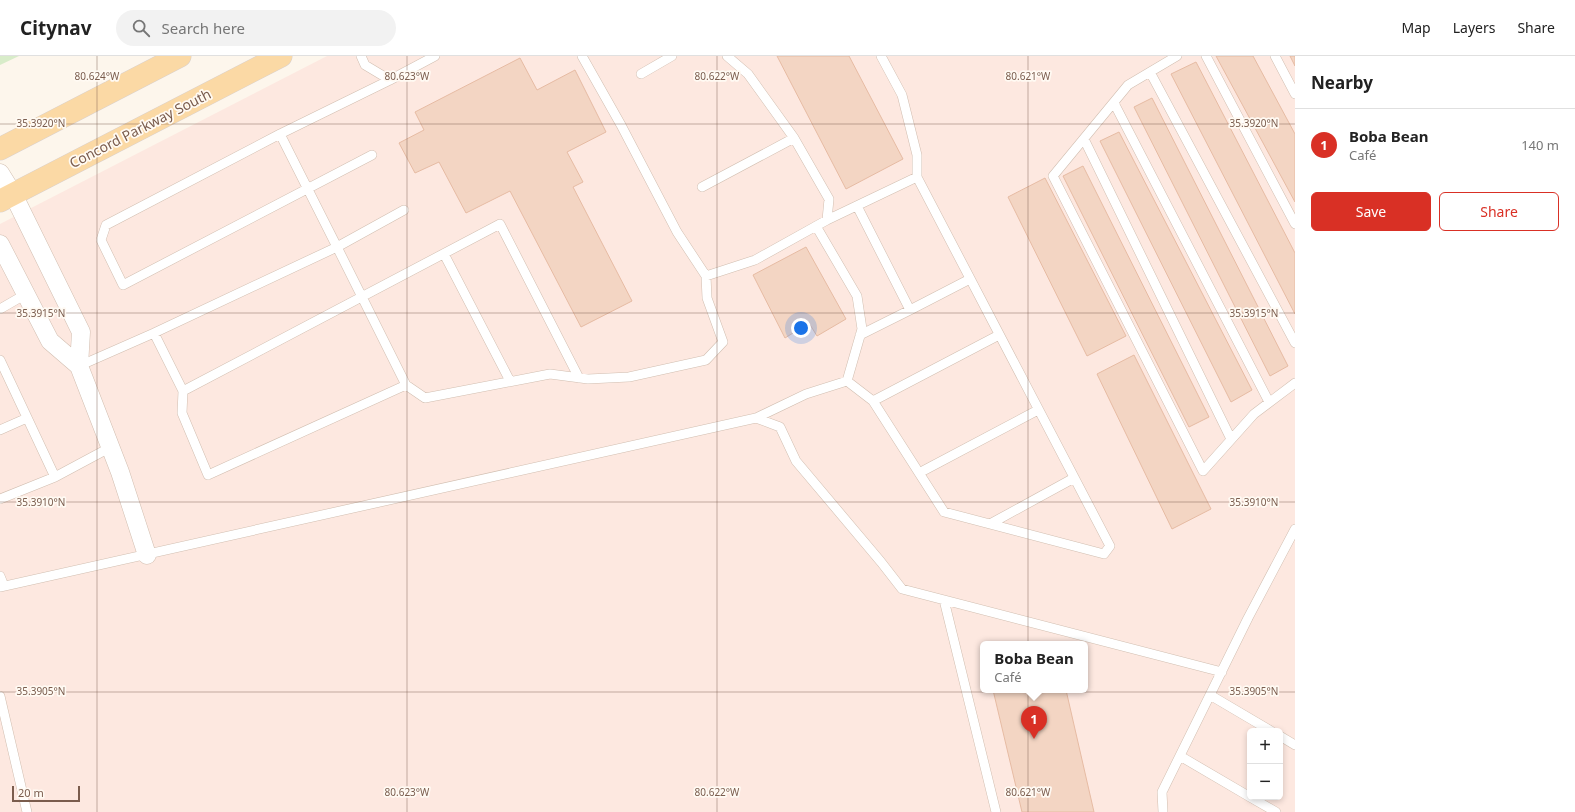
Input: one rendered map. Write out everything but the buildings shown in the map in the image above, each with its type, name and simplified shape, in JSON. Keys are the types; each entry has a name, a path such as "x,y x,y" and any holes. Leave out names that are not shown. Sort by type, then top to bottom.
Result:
{"main road":[{"path":"0,149 180,56"},
{"name":"Concord Parkway South","path":"6,197 281,56"}],"street":[{"path":"0,173 6,197 81,332 78,366"},
{"path":"0,244 50,341 78,366 111,447 147,555"}],"lane":[{"path":"361,56 365,65 390,80"},
{"path":"372,155 123,285 102,240 106,225 280,134 390,80 435,56"},
{"path":"280,134 406,385 425,398 550,374 588,379 629,377 706,360 723,342 707,298 706,276 677,232 621,125 582,56"},
{"path":"642,74 672,56"},
{"path":"727,56 748,74 794,138 829,199 827,220"},
{"path":"847,381 872,401 944,512 1104,554 1110,546 917,177 917,155 902,95 882,56"},
{"path":"1177,56 1128,85 1053,176 1203,471 1254,414 1295,383"},
{"path":"1206,56 1295,224"},
{"path":"1275,56 1295,94"},
{"path":"1150,72 1295,343"},
{"path":"1114,103 1269,402"},
{"path":"702,186 794,138"},
{"path":"1084,139 1231,439"},
{"path":"706,276 755,260 827,220 917,177"},
{"path":"857,206 910,310"},
{"path":"78,366 154,333 337,247 404,210"},
{"path":"183,391 500,224 579,378"},
{"path":"816,226 857,296 862,329 847,381"},
{"path":"444,254 510,381"},
{"path":"860,335 970,279"},
{"path":"0,308 26,294"},
{"path":"154,333 183,391 182,413 208,475 406,385"},
{"path":"872,401 999,335"},
{"path":"0,360 55,477"},
{"path":"0,576 2,587 756,418 806,394 847,381"},
{"path":"919,473 1038,410"},
{"path":"0,430 27,418"},
{"path":"756,418 780,427 796,461 902,589 1222,672"},
{"path":"0,499 55,477 111,447"},
{"path":"990,524 1074,478"},
{"path":"1163,812 1162,792 1295,530"},
{"path":"944,600 996,812"},
{"path":"1210,695 1266,728"},
{"path":"0,696 27,812"},
{"path":"1283,738 1295,745"},
{"path":"1180,756 1247,795"},
{"path":"1255,800 1276,812"}],"shaded area":[{"path":"327,56 1295,56 1295,812 0,812 0,224"}],"green space":[{"path":"0,56 19,56 0,65"}],"place":[{"name":"Boba Bean","path":"1034,739"}]}
